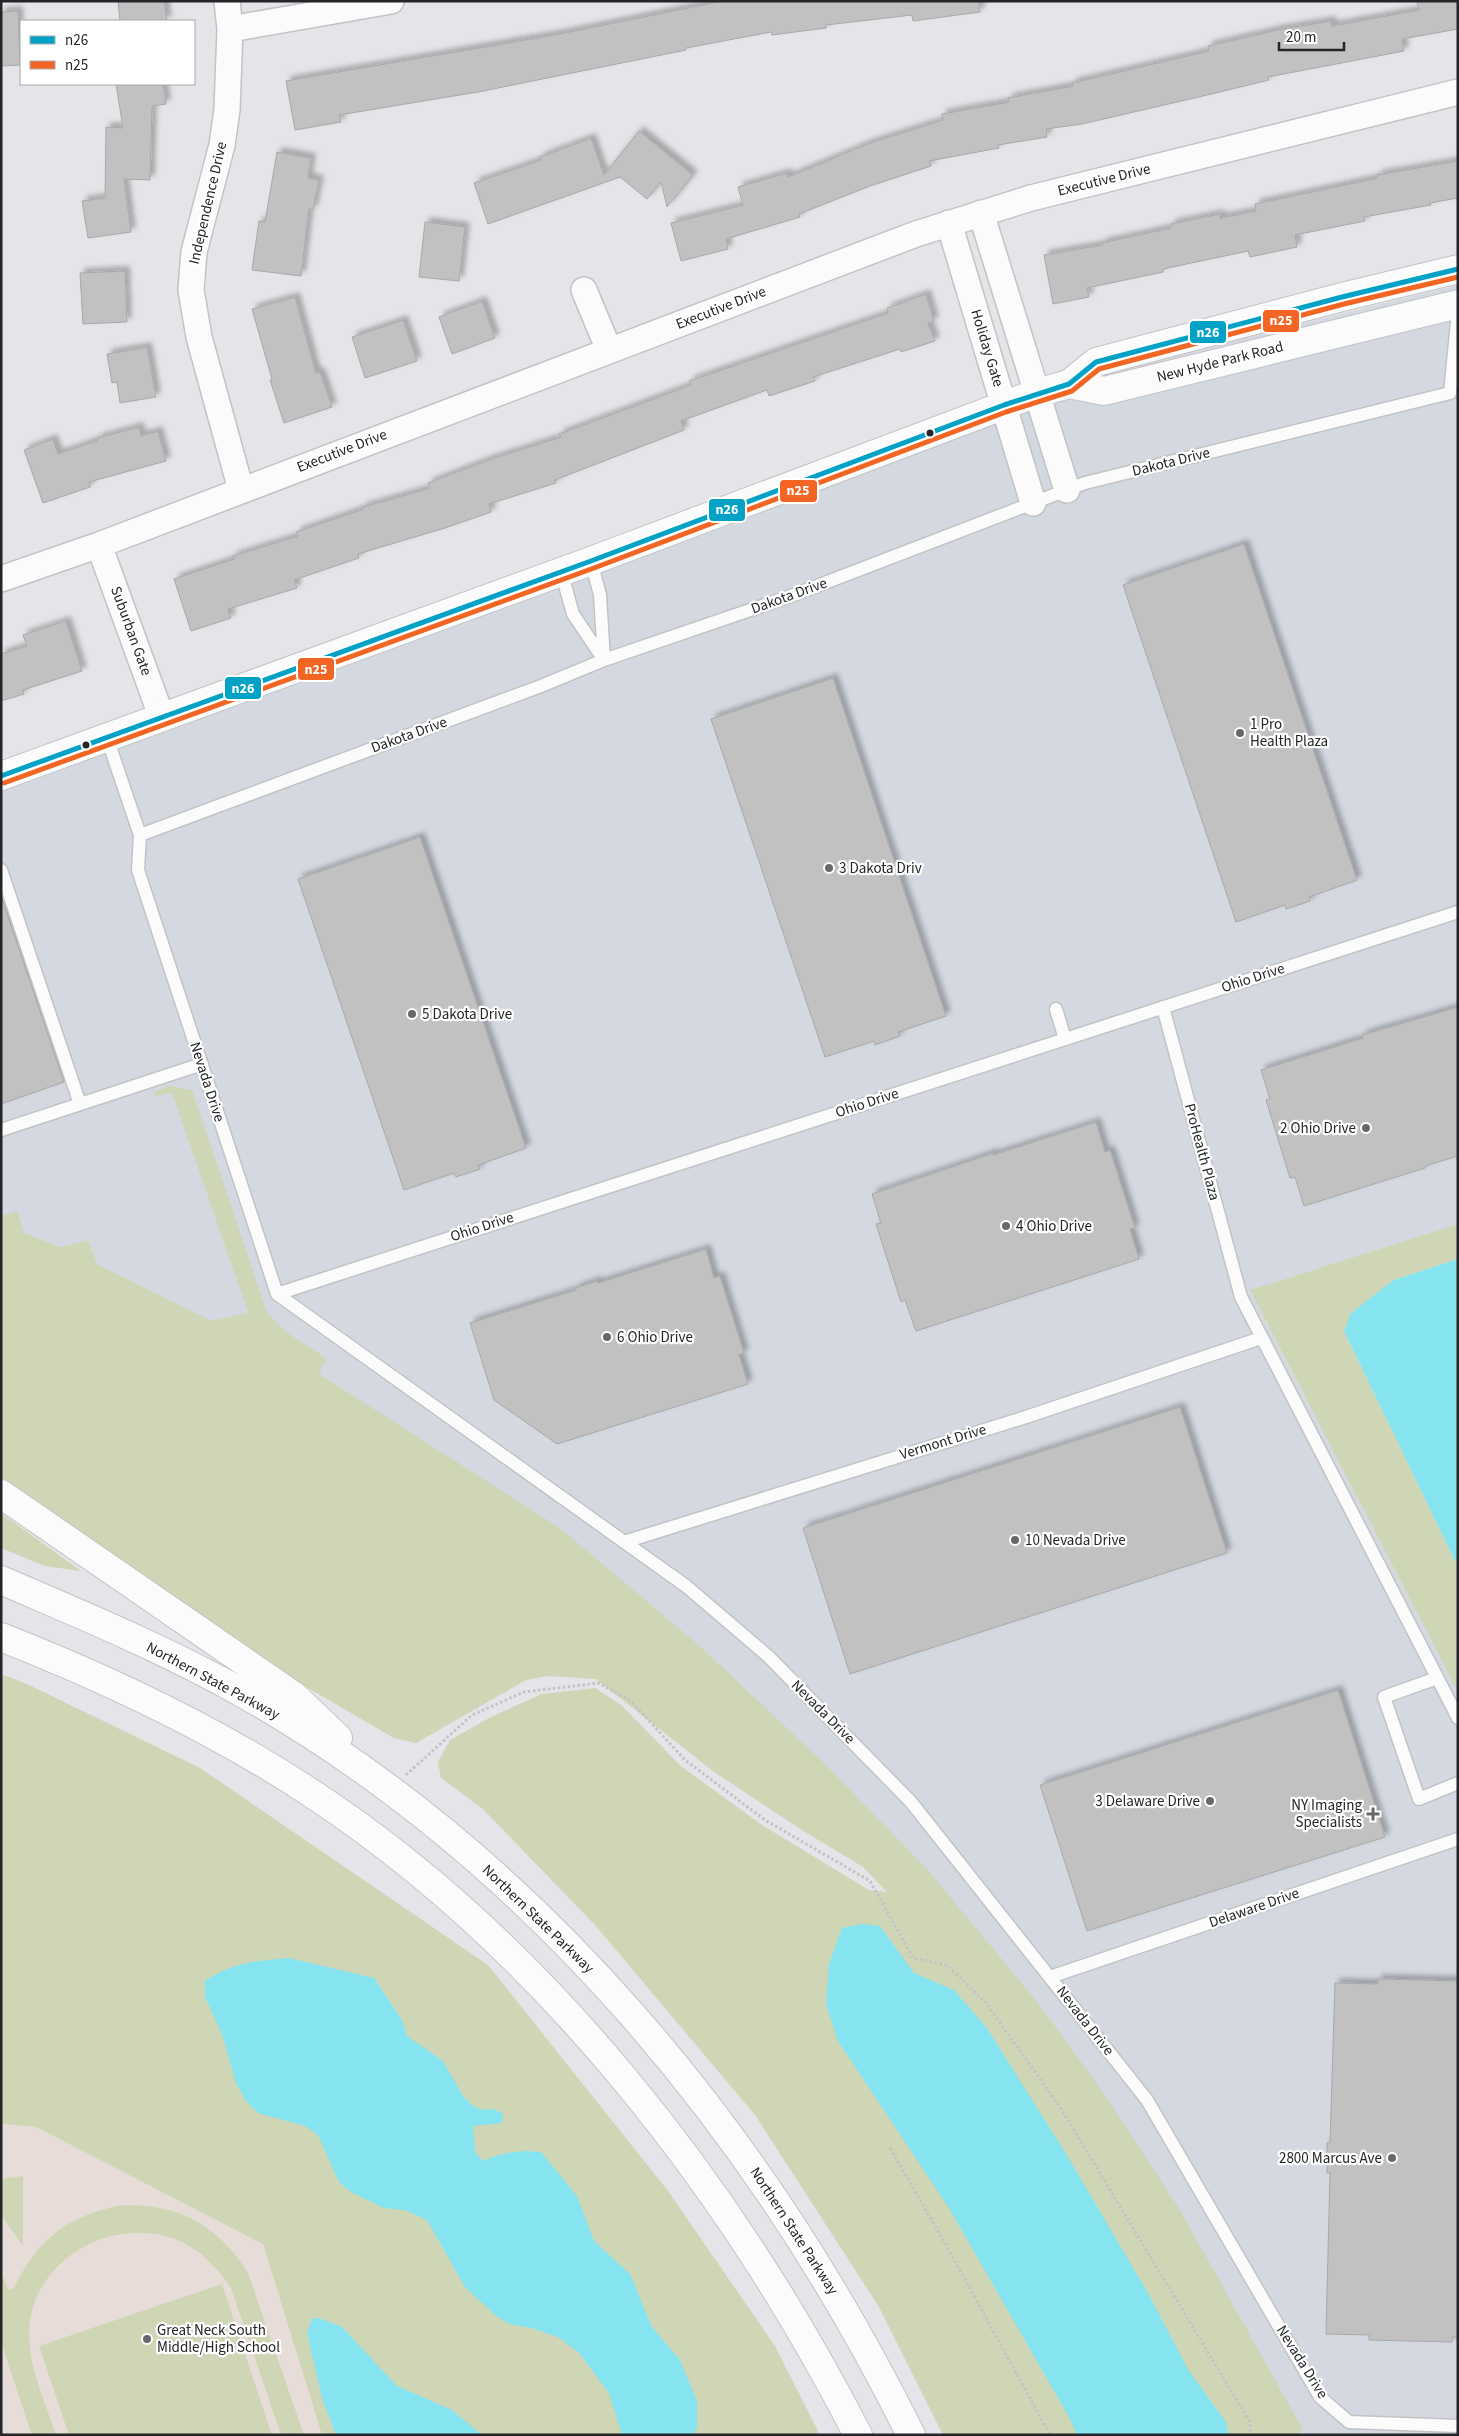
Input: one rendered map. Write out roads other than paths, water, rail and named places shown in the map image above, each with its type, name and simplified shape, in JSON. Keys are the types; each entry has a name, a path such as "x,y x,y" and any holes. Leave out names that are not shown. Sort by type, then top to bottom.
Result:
{"main road":[{"name":"New Hyde Park Road","path":"1,776 562,572 1004,405 1069,384 1096,362 1342,297 1458,269"},
{"name":"New Hyde Park Road","path":"1069,384 1104,392 1458,304"},
{"path":"1,1494 294,1696 392,1789"},
{"name":"Northern State Parkway","path":"1,1580 168,1655 245,1695 317,1739 392,1789 506,1884 573,1951 668,2057 763,2182 808,2249 850,2318 911,2435"},
{"path":"1,1637 96,1676 240,1749 309,1791 375,1839 437,1888 489,1935 551,1997 607,2059 706,2184 753,2252 795,2320 858,2435"}],"street":[{"name":"Independence Drive","path":"227,1 230,29 230,76 222,145 194,252 191,290 199,337 241,490"},
{"path":"230,29 391,1"},
{"name":"Executive Drive","path":"1,579 99,545 916,234 1031,198 1458,92"},
{"path":"981,213 1067,490"},
{"name":"Holiday Gate","path":"949,223 1033,503"},
{"path":"584,290 609,350"},
{"name":"Suburban Gate","path":"99,545 162,718"}],"lane":[{"path":"1454,398 1458,312"},
{"name":"Dakota Drive","path":"140,835 541,686 604,660 788,597 1085,483 1454,398"},
{"path":"591,561 600,595 604,660"},
{"path":"562,572 573,614 604,660"},
{"path":"107,738 140,835"},
{"name":"Nevada Drive","path":"140,835 138,870 277,1294 686,1586 769,1656 912,1802 1147,2100 1320,2397 1350,2422 1458,2426"},
{"path":"2,877 80,1104"},
{"name":"Ohio Drive","path":"277,1294 1458,912"},
{"name":"ProHealth Plaza","path":"1163,1007 1241,1297 1458,1718"},
{"path":"1056,1009 1065,1039"},
{"path":"1,1130 202,1064"},
{"name":"Vermont Drive","path":"624,1542 1026,1417 1262,1338"},
{"path":"1437,1678 1384,1697 1419,1799 1458,1783"},
{"name":"Delaware Drive","path":"1050,1977 1458,1839"}],"water":[{"path":"1458,1259 1458,1567 1344,1331 1351,1313 1394,1280"},
{"path":"863,1924 880,1926 914,1973 954,1990 987,2028 1068,2157 1148,2293 1189,2371 1226,2422 1229,2435 1077,2435 1069,2417 949,2208 838,2041 826,2004 829,1964 842,1928"},
{"path":"289,1958 374,1978 402,2020 407,2036 443,2061 463,2096 474,2107 485,2110 494,2109 503,2114 502,2123 473,2126 475,2152 483,2161 511,2152 541,2152 577,2196 594,2241 630,2274 652,2327 680,2360 697,2401 697,2428 693,2435 622,2435 609,2393 579,2353 560,2338 532,2328 509,2324 495,2315 465,2287 427,2220 405,2210 384,2208 351,2192 339,2182 318,2135 305,2126 258,2113 246,2101 236,2083 222,2034 205,1997 205,1981 235,1966"},
{"path":"319,2318 342,2327 397,2386 452,2410 482,2435 336,2435 322,2398 307,2333 312,2319"}],"place":[{"name":"1 Pro Health Plaza","path":"1240,733"},
{"name":"3 Dakota Driv","path":"829,868"},
{"name":"5 Dakota Drive","path":"412,1014"},
{"name":"2 Ohio Drive","path":"1366,1128"},
{"name":"4 Ohio Drive","path":"1006,1226"},
{"name":"6 Ohio Drive","path":"607,1337"},
{"name":"10 Nevada Drive","path":"1015,1540"},
{"name":"3 Delaware Drive","path":"1210,1801"},
{"name":"NY Imaging Specialists","path":"1373,1814"},
{"name":"2800 Marcus Ave","path":"1392,2158"},
{"name":"Great Neck South Middle/High School","path":"147,2339"}]}
